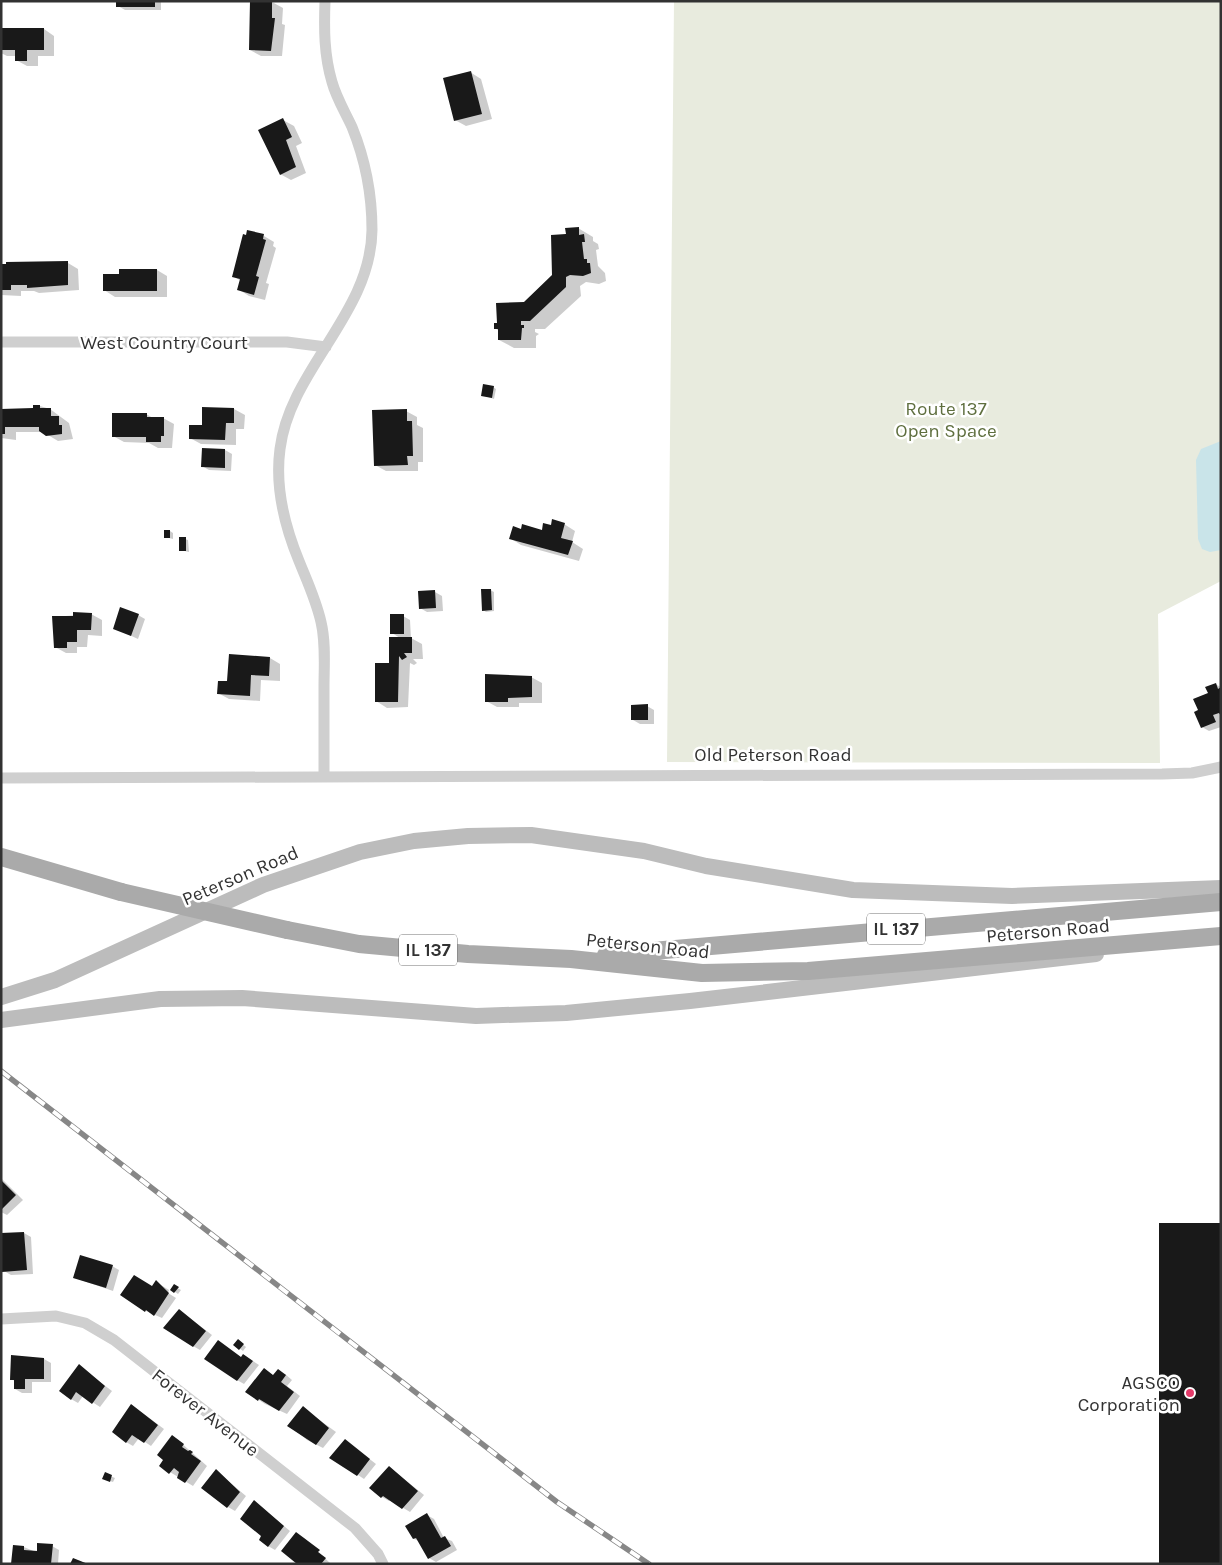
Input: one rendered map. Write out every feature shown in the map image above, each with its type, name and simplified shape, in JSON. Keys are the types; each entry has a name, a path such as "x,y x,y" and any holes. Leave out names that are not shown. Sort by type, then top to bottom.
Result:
{"main road":[{"name":"Peterson Road","path":"1,997 62,976 263,885 298,872 360,852 414,841 468,836 532,835 576,840 644,851 706,866 853,890 1012,896 1221,888"},
{"name":"IL 137","path":"9,859 121,892 287,930 359,944 468,954 571,958"},
{"name":"Peterson Road","path":"571,958 1221,902"},
{"name":"Peterson Road","path":"571,958 702,973 808,971 1221,937"},
{"name":"Peterson Road","path":"1,1020 87,1007 169,999 242,998 476,1016 566,1013 985,968 1221,937"}],"street":[{"path":"1,778 324,777 324,651 322,624 286,521 279,484 280,449 287,420 354,299 364,275 372,234 372,204 367,175 353,129 332,84 326,60 324,35 326,1"},
{"name":"West Country Court","path":"1,342 287,342 326,347"},
{"name":"Old Peterson Road","path":"324,777 1153,774 1192,773 1221,766"},
{"name":"Forever Avenue","path":"1,1319 56,1316 85,1323 114,1340 355,1528 378,1554 383,1564"}],"green space":[{"name":"Route 137 Open Space","path":"674,1 1221,1 1221,581 1158,614 1160,763 667,762"}],"water":[{"path":"1221,441 1221,550 1210,552 1202,549 1198,539 1196,460 1201,449"}],"building":[{"path":"116,1 155,1 155,7 116,7"},
{"path":"250,1 272,1 272,18 275,18 271,51 249,50"},
{"path":"1,28 44,28 44,50 27,50 27,61 15,61 15,50 1,50"},
{"path":"471,71 482,114 454,121 443,78"},
{"path":"283,118 292,137 286,140 296,167 280,175 258,130"},
{"path":"579,227 579,235 584,234 585,242 582,242 584,259 587,259 587,263 590,263 591,273 583,276 570,275 566,277 566,287 530,321 521,321 521,325 524,325 524,328 522,328 521,340 498,340 498,329 494,329 494,323 497,323 496,303 524,302 552,275 551,235 566,234 565,228"},
{"path":"247,230 264,234 263,239 266,240 256,276 259,277 254,295 237,290 240,279 232,277 243,234 246,235"},
{"path":"68,261 68,285 27,288 27,285 11,285 11,290 1,290 1,264 6,264 6,262"},
{"path":"119,269 157,269 157,291 103,291 103,274 119,274"},
{"path":"483,384 494,386 492,398 481,396"},
{"path":"33,405 40,405 40,408 51,408 51,416 59,416 62,434 46,436 39,431 39,427 5,427 5,434 1,434 1,409 33,408"},
{"path":"202,407 234,408 234,423 226,423 225,440 189,439 189,425 202,425"},
{"path":"407,409 407,421 412,421 413,456 407,456 408,465 374,466 372,410"},
{"path":"112,413 147,413 147,417 164,417 164,436 161,436 161,442 146,442 146,437 112,437"},
{"path":"202,448 225,449 225,468 201,467"},
{"path":"552,519 565,523 561,538 573,541 568,555 509,539 513,526 521,529 522,524 542,530 543,523 551,525"},
{"path":"164,530 170,530 170,538 164,538"},
{"path":"179,537 186,537 186,551 179,551"},
{"path":"481,589 491,589 492,610 482,611"},
{"path":"435,590 436,608 419,609 418,591"},
{"path":"120,607 139,614 131,636 113,629"},
{"path":"73,612 92,613 91,630 77,630 77,642 67,642 67,648 54,648 52,616 73,616"},
{"path":"390,614 404,614 404,634 390,634"},
{"path":"389,637 412,637 412,653 404,653 407,657 402,660 399,656 398,702 375,702 375,663 389,663"},
{"path":"229,654 270,657 269,676 251,675 250,696 217,694 218,681 227,681"},
{"path":"485,674 532,676 532,697 508,698 508,702 485,702"},
{"path":"1216,683 1218,689 1221,687 1221,716 1219,713 1213,715 1216,722 1201,728 1194,712 1198,710 1193,699 1208,693 1205,687"},
{"path":"648,704 648,720 631,720 631,705"},
{"path":"1,1180 16,1195 1,1210"},
{"name":"AGSCO Corporation","path":"1159,1223 1221,1223 1221,1564 1159,1564"},
{"path":"24,1232 27,1270 2,1272 1,1233"},
{"path":"80,1255 113,1265 106,1288 73,1278"},
{"path":"134,1275 152,1286 156,1280 169,1293 154,1316 120,1295"},
{"path":"174,1284 179,1287 174,1293 170,1290"},
{"path":"179,1309 206,1331 193,1347 163,1328"},
{"path":"238,1339 244,1344 239,1350 233,1345"},
{"path":"218,1340 241,1357 243,1354 253,1361 237,1381 204,1359"},
{"path":"11,1355 44,1358 44,1379 25,1379 25,1389 14,1389 14,1380 10,1380"},
{"path":"79,1364 105,1386 92,1404 76,1392 71,1400 59,1391"},
{"path":"264,1368 273,1375 278,1369 286,1375 281,1382 294,1392 279,1411 259,1399 258,1401 245,1392"},
{"path":"131,1404 158,1425 144,1443 132,1435 126,1443 112,1432"},
{"path":"303,1406 329,1428 316,1445 287,1426"},
{"path":"172,1435 184,1444 182,1447 193,1452 191,1454 201,1461 185,1483 177,1478 179,1472 174,1468 169,1474 159,1466 163,1460 157,1455"},
{"path":"345,1439 370,1459 357,1476 329,1458"},
{"path":"389,1466 418,1491 402,1509 383,1496 381,1498 369,1488"},
{"path":"216,1469 240,1492 227,1508 201,1488"},
{"path":"105,1472 112,1475 110,1482 102,1479"},
{"path":"254,1500 284,1526 268,1547 259,1540 261,1536 240,1519"},
{"path":"427,1513 441,1538 445,1536 451,1546 428,1559 416,1538 413,1539 405,1526"},
{"path":"296,1532 320,1550 318,1552 326,1558 321,1564 297,1564 281,1551"},
{"path":"37,1543 53,1544 51,1564 11,1564 13,1545 24,1546 24,1550 37,1551"},
{"path":"73,1558 88,1564 70,1564"}],"railway":[{"path":"1,1071 557,1502 649,1564"}],"place":[{"name":"AGSCO Corporation","path":"1190,1393"}]}
